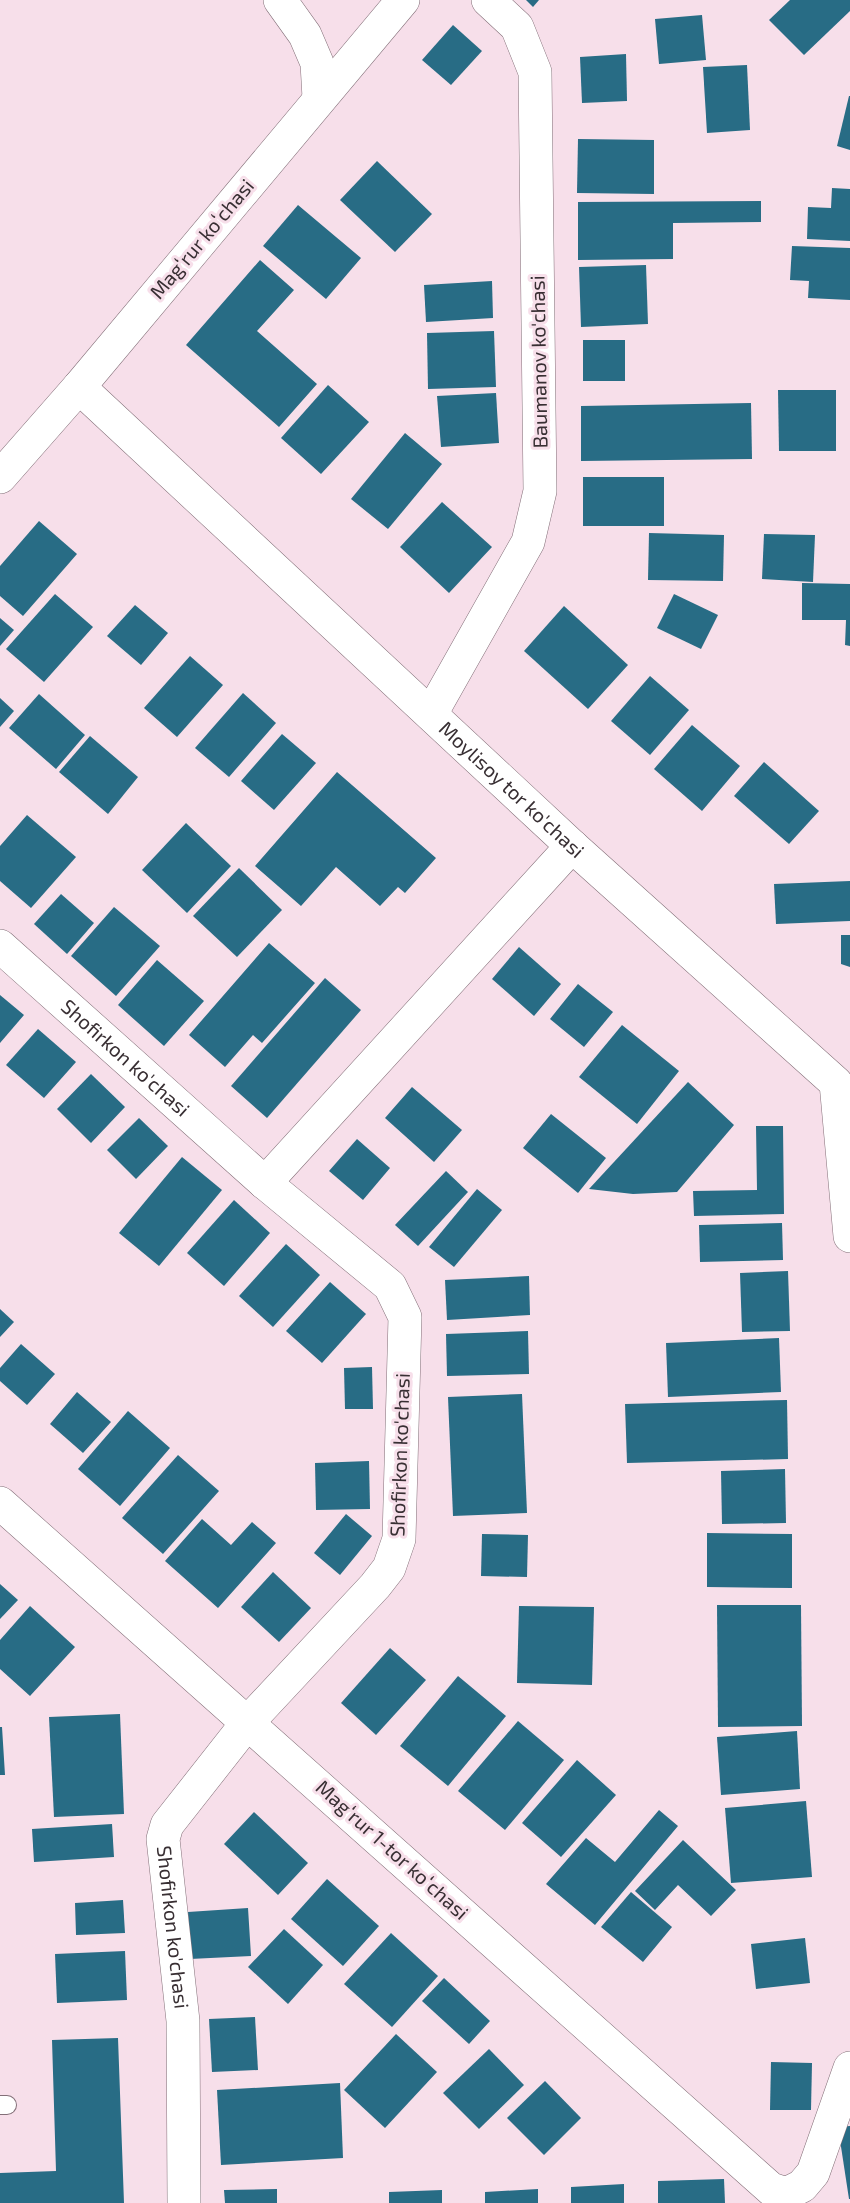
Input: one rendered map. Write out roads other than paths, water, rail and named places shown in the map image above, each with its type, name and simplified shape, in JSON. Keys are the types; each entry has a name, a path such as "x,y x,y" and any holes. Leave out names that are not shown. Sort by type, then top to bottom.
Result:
{"street":[{"path":"280,0 305,35 317,63 319,98"},
{"name":"Magʻrur koʻchasi","path":"0,477 79,387 403,0"},
{"name":"Baumanov ko'chasi","path":"431,714 528,542 540,491 535,72 517,27 488,0"},
{"name":"Moylisoy tor ko'chasi","path":"79,387 572,846 843,1083 850,1236"},
{"path":"265,1183 572,846"},
{"name":"Shofirkon ko'chasi","path":"0,946 265,1183 390,1286 405,1317 399,1539 389,1568 375,1586 248,1722 167,1825 163,1839 183,2021 184,2203"},
{"name":"Magʻrur 1-tor koʻchasi","path":"0,1503 771,2189 786,2194 802,2186 813,2173 850,2068"}]}
